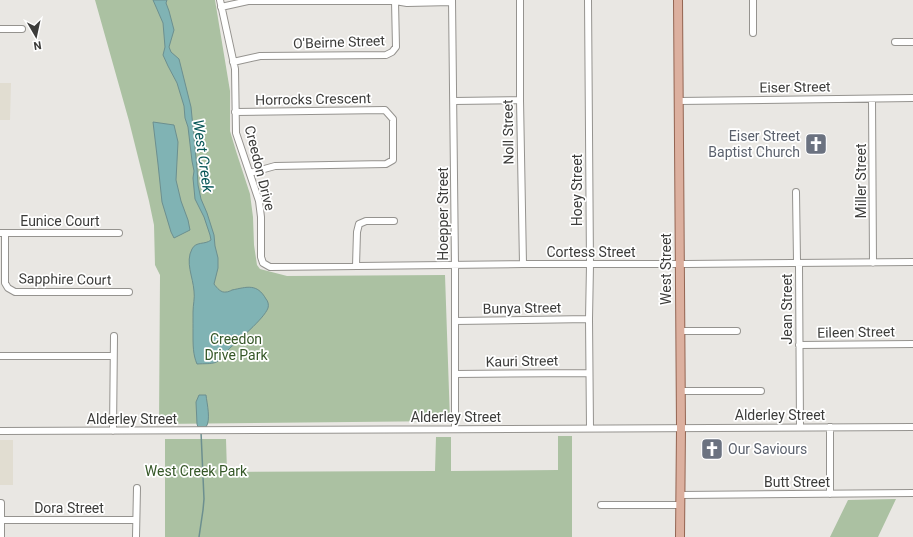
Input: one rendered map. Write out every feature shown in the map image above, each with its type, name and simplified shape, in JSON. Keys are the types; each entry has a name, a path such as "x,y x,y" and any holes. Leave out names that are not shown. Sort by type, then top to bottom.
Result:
{"main road":[{"name":"West Street","path":"678,0 681,428 680,537"}],"street":[{"name":"Creedon Drive","path":"220,0 235,69 236,133 259,201 261,217 261,257 263,263 270,267"},
{"name":"Noll Street","path":"520,0 523,264"},
{"name":"Hoey Street","path":"588,0 590,428"},
{"path":"753,0 753,33"},
{"path":"221,7 248,1 395,1 407,3 452,1"},
{"name":"O'Beirne Street","path":"233,62 260,56 386,55 392,52 396,47 395,1"},
{"name":"Hoepper Street","path":"452,1 454,101 455,429"},
{"path":"0,29 22,29"},
{"path":"895,42 913,42"},
{"name":"Eiser Street","path":"678,100 913,98"},
{"name":"Miller Street","path":"872,99 873,262"},
{"path":"454,101 520,100"},
{"name":"Horrocks Crescent","path":"236,112 385,110 393,119 393,160 386,164 275,166 250,173"},
{"name":"Jean Street","path":"796,192 797,261 799,266 800,427"},
{"path":"356,266 357,232 359,224 366,221 394,221"},
{"name":"Eunice Court","path":"2,233 119,233"},
{"name":"Sapphire Court","path":"2,233 5,283 8,288 15,292 129,292"},
{"name":"Cortess Street","path":"270,267 913,262"},
{"name":"Bunya Street","path":"455,321 589,319"},
{"path":"680,331 737,331"},
{"path":"113,431 114,336"},
{"name":"Eileen Street","path":"799,345 913,344"},
{"path":"0,356 113,356"},
{"name":"Kauri Street","path":"455,374 589,373"},
{"path":"680,391 761,390"},
{"path":"830,427 830,494"},
{"name":"Alderley Street","path":"0,431 913,427"},
{"path":"136,537 137,488"},
{"name":"Butt Street","path":"681,495 913,493"},
{"path":"1,503 1,537"},
{"path":"601,505 680,505"},
{"name":"Dora Street","path":"2,520 136,520"}],"shaded area":[{"path":"0,83 11,83 10,120 0,120"},
{"path":"0,440 13,440 13,485 0,485"}],"green space":[{"name":"Creedon Drive Park","path":"95,0 215,0 230,91 230,131 250,194 257,265 260,269 287,276 445,275 450,421 159,424 160,275 155,265 154,225 129,121"},
{"name":"West Creek Park","path":"558,436 572,436 572,537 165,537 165,439 226,439 227,472 435,471 436,437 451,437 451,471 558,470"},
{"path":"896,499 878,537 830,537 848,500"}],"water":[{"path":"153,0 167,0 166,3 174,30 169,47 171,52 179,59 191,107 198,185 201,199 214,235 218,258 218,268 214,284 222,292 247,287 255,288 263,294 268,304 266,313 228,350 221,359 215,363 197,364 195,357 193,338 194,294 189,259 192,249 196,245 211,240 204,217 195,199 193,178 194,171 184,106 177,83 163,55 165,47 163,23"},
{"path":"153,122 174,125 178,142 176,180 190,230 174,238 162,202"},
{"path":"199,395 206,395 208,420 206,427 198,427 197,424 196,402"}],"waterway":[{"name":"West Creek","path":"199,537 204,499 201,432"}],"place":[{"name":"Eiser Street Baptist Church","path":"816,144"},
{"name":"Our Saviours","path":"712,449"}]}
